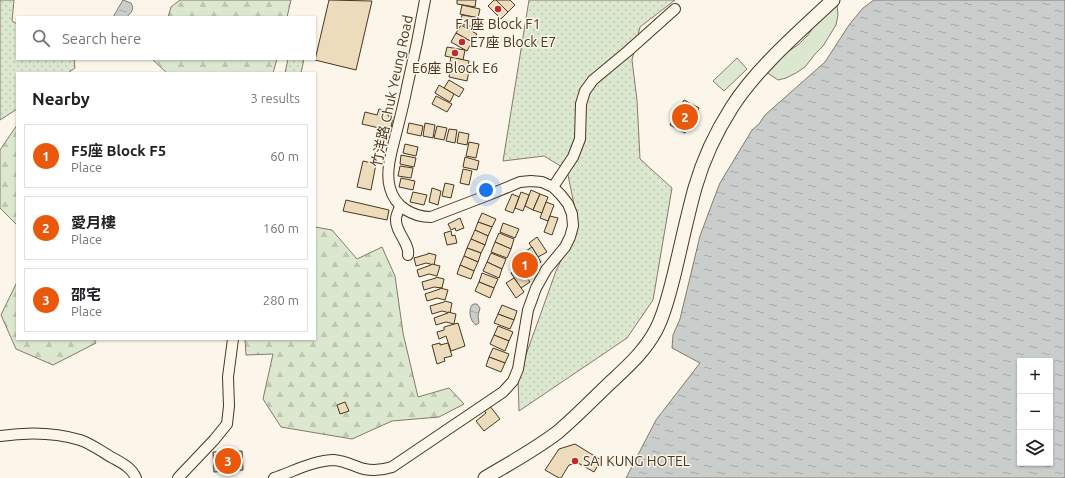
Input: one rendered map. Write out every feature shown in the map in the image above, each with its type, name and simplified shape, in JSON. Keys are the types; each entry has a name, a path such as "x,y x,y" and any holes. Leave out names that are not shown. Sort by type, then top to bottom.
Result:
{"main road":[{"path":"485,478 558,431 632,362 650,340 660,321 667,302 699,175 707,153 722,123 736,102 772,58 833,0"}],"street":[{"name":"竹洋路 Chuk Yeung Road","path":"400,206 394,198 390,188 388,172 408,86 425,0"},
{"path":"553,187 574,157 580,138 581,104 585,91 593,80 675,9"},
{"path":"274,478 328,460 343,462 370,470 392,467 509,387 518,369 528,310 532,297 541,278 566,247 573,226 572,214 568,204 561,194 553,187 542,182 531,181 520,182 432,217 418,216 400,206 396,218 397,227 408,250 408,255"},
{"path":"178,478 227,424 229,406 228,377 233,340"},
{"path":"0,436 36,433 81,441 95,447 126,465 136,478"}],"green space":[{"path":"0,0 14,0 12,21 16,23 16,60 74,60 75,68 69,72 16,72 16,110 0,120"},
{"path":"180,0 291,0 287,16 168,16 171,7"},
{"path":"529,0 675,0 640,27 632,60 637,100 640,159 672,188 653,300 627,338 519,411 518,377 556,271 578,224 567,170 544,156 503,161"},
{"path":"835,3 837,5 838,15 836,25 823,46 805,67 786,78 778,80 766,72 776,60 799,44 808,35 819,19"},
{"path":"737,58 747,69 724,91 713,81"},
{"path":"153,60 277,60 273,72 166,72"},
{"path":"288,60 304,60 301,72 285,72"},
{"path":"16,126 16,224 0,208 0,150"},
{"path":"316,227 332,230 357,259 382,247 395,276 403,333 418,397 449,388 464,404 439,417 392,421 352,439 281,427 263,399 273,354 246,355 245,340 316,340"},
{"path":"16,284 16,340 94,340 96,343 53,365 16,349 1,315"}],"water":[{"path":"123,0 131,3 133,7 128,16 114,16"},
{"path":"874,0 1065,0 1065,478 626,478 656,420 700,363 672,348 673,335 680,319 700,236 720,183 752,130 759,124 765,115 825,62 849,25 863,8"},
{"path":"474,304 477,304 480,308 478,316 479,323 476,325 472,321 470,313 471,307"}],"building":[{"path":"329,0 372,1 356,70 315,60"},
{"path":"457,0 476,0 475,7 457,4"},
{"name":"F1座 Block F1","path":"496,0 508,12 501,19 488,6"},
{"path":"496,0 510,0 515,5 508,12"},
{"path":"462,5 480,9 478,18 460,14"},
{"path":"462,15 480,18 478,28 460,24"},
{"path":"461,25 477,34 472,42 456,33"},
{"name":"E7座 Block E7","path":"456,33 472,42 467,51 451,42"},
{"name":"E6座 Block E6","path":"447,47 465,50 463,60 445,56"},
{"path":"451,57 469,61 467,71 449,67"},
{"path":"451,67 469,71 467,81 449,77"},
{"path":"449,80 464,89 459,97 444,88"},
{"path":"439,85 454,94 450,102 435,93"},
{"path":"436,96 452,104 447,112 432,104"},
{"path":"684,100 699,108 685,133 670,125"},
{"path":"379,109 389,112 388,116 393,117 390,133 378,130 379,128 362,124 365,112 377,115"},
{"path":"409,123 423,126 421,136 407,133"},
{"path":"425,123 435,125 433,138 423,136"},
{"path":"437,126 447,128 444,140 434,138"},
{"path":"449,129 457,130 455,143 446,141"},
{"path":"459,132 469,134 467,145 457,143"},
{"path":"469,142 479,144 476,158 466,156"},
{"path":"405,144 418,147 416,156 403,153"},
{"path":"401,155 416,158 414,167 400,164"},
{"path":"465,157 479,161 477,170 463,167"},
{"path":"363,161 376,164 371,190 357,187"},
{"path":"400,166 413,168 411,178 398,176"},
{"path":"463,169 472,171 469,185 460,183"},
{"path":"401,178 415,181 413,190 399,187"},
{"path":"445,183 454,185 451,198 442,196"},
{"path":"432,188 441,191 438,205 429,202"},
{"path":"531,190 540,194 533,210 525,206"},
{"path":"413,192 427,195 424,205 410,202"},
{"path":"521,192 529,195 523,211 515,208"},
{"path":"512,194 519,197 513,213 505,210"},
{"path":"540,194 548,197 542,213 533,210"},
{"path":"346,200 389,210 387,220 343,211"},
{"path":"546,202 554,205 548,221 540,218"},
{"path":"482,213 496,219 492,227 478,222"},
{"path":"550,216 558,218 552,235 544,232"},
{"path":"460,218 464,228 456,231 455,228 451,230 448,224"},
{"path":"478,222 492,227 488,236 475,230"},
{"path":"503,223 519,229 515,238 500,232"},
{"path":"475,230 488,236 485,245 471,239"},
{"path":"451,231 452,236 455,235 457,243 447,245 444,233"},
{"path":"499,233 514,239 511,249 495,242"},
{"path":"537,237 547,252 538,257 529,243"},
{"path":"471,239 485,245 481,253 467,248"},
{"path":"495,242 511,249 507,258 491,252"},
{"path":"532,247 541,262 533,267 523,253"},
{"path":"467,248 481,253 478,262 464,256"},
{"path":"428,253 436,255 434,265 426,263 416,266 414,258"},
{"path":"491,253 506,259 502,269 487,262"},
{"path":"464,256 478,262 474,271 460,265"},
{"path":"526,257 535,272 527,278 517,263"},
{"path":"487,262 502,269 499,278 483,271"},
{"path":"432,264 440,266 437,276 429,274 419,277 417,270"},
{"path":"460,265 474,271 471,279 457,274"},
{"path":"520,268 530,282 521,288 511,273"},
{"path":"482,273 498,279 494,288 479,282"},
{"path":"436,277 444,279 442,288 434,287 424,290 422,282"},
{"path":"514,278 524,292 516,298 506,283"},
{"path":"479,282 494,288 490,298 475,291"},
{"path":"440,288 448,290 445,300 437,298 427,301 425,294"},
{"path":"445,301 452,303 450,313 442,311 432,314 430,306"},
{"path":"502,305 517,311 514,320 498,314"},
{"path":"448,312 456,314 454,324 446,322 436,325 434,318"},
{"path":"498,314 514,320 510,329 494,323"},
{"path":"458,323 465,346 451,351 446,336 439,339 437,332 444,330 444,327"},
{"path":"498,326 513,332 509,341 494,335"},
{"path":"494,335 509,341 505,351 490,344"},
{"path":"440,343 440,345 448,343 452,356 444,358 445,361 437,364 432,345"},
{"path":"493,348 509,354 505,363 489,357"},
{"path":"489,357 505,363 501,372 486,366"},
{"path":"345,402 349,411 340,414 337,405"},
{"path":"489,405 500,419 484,431 476,421 486,413 483,409"},
{"name":"SAI KUNG HOTEL","path":"575,444 601,460 594,472 578,463 569,465 561,478 545,470 559,449"},
{"path":"242,451 243,470 214,472 213,452"}],"place":[{"name":"F1座 Block F1","path":"498,9"},
{"name":"E7座 Block E7","path":"462,42"},
{"name":"E6座 Block E6","path":"455,53"},
{"name":"愛月樓","path":"685,117"},
{"name":"F5座 Block F5","path":"525,265"},
{"name":"邵宅","path":"228,461"},
{"name":"SAI KUNG HOTEL","path":"575,461"}]}
